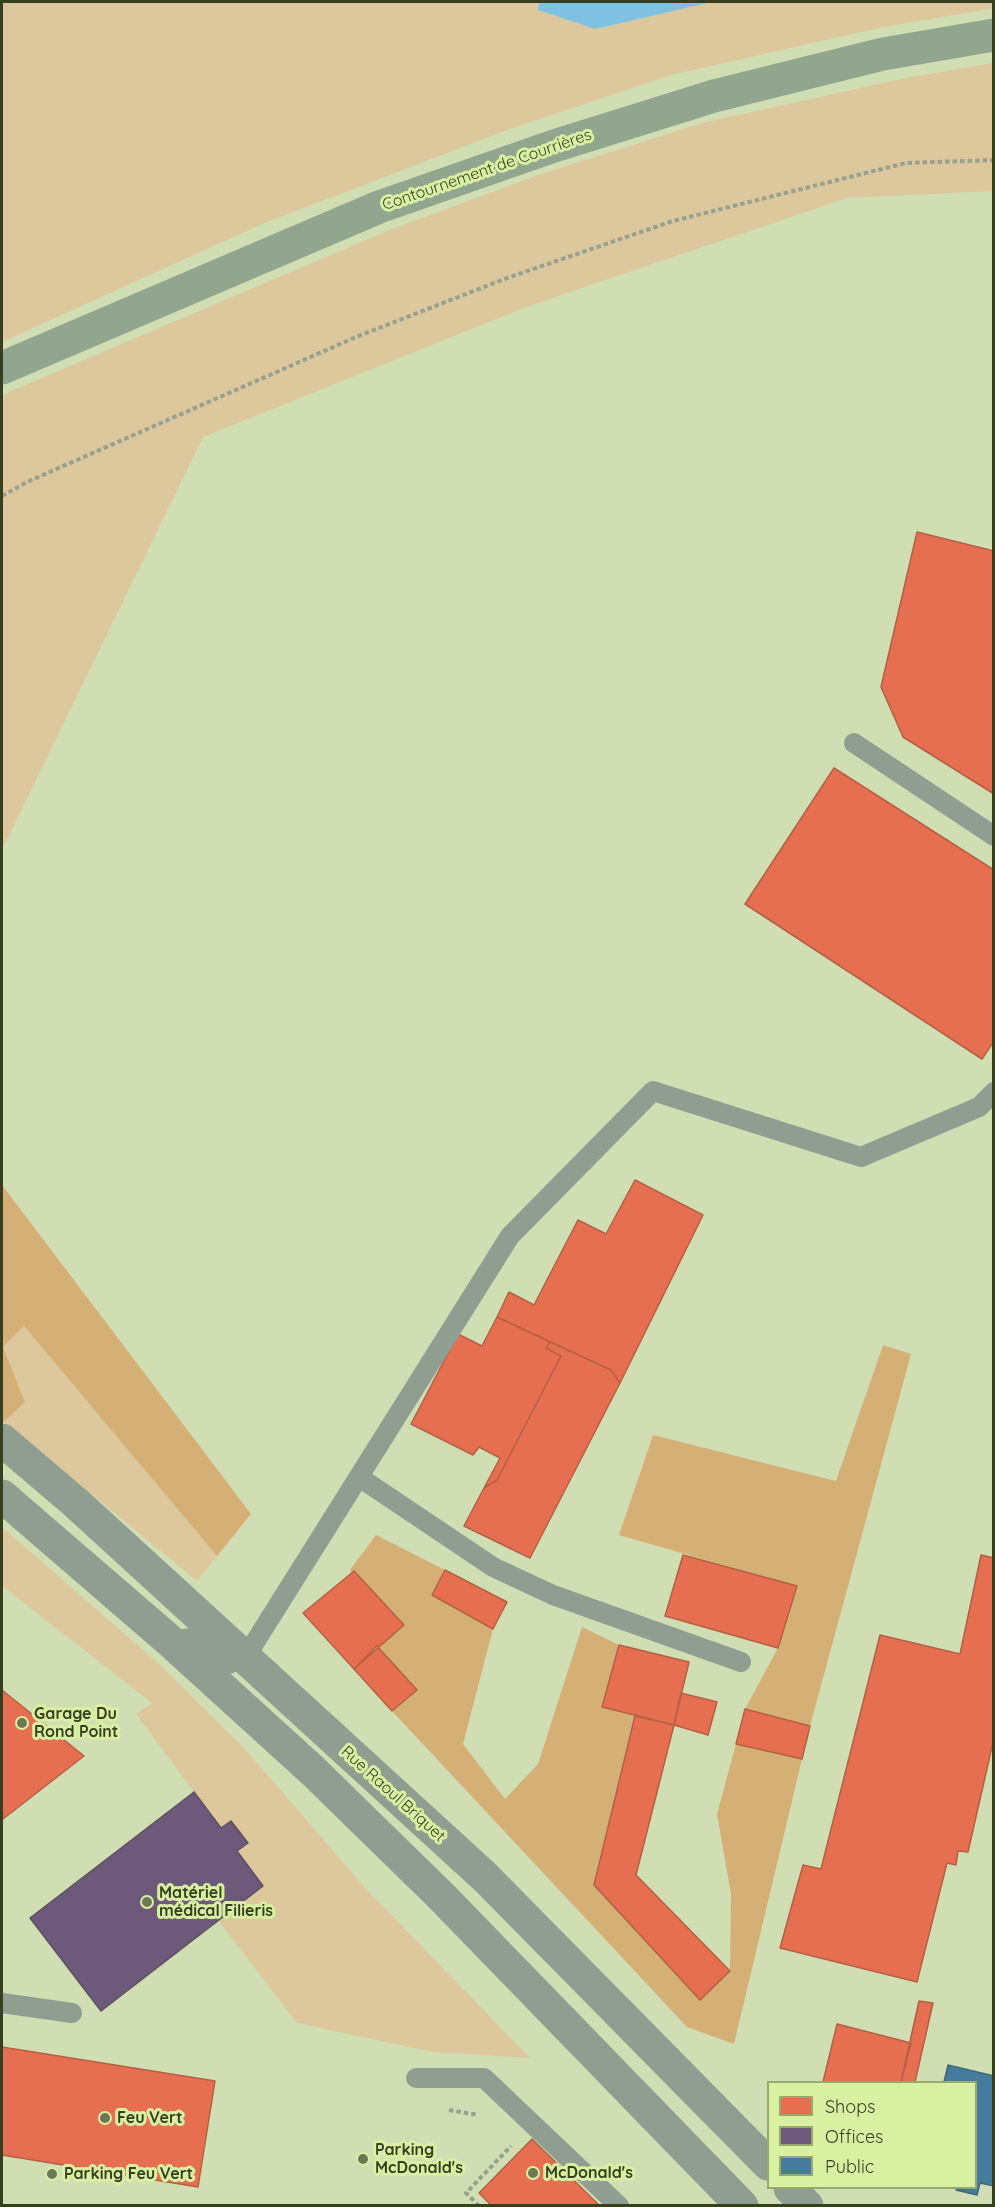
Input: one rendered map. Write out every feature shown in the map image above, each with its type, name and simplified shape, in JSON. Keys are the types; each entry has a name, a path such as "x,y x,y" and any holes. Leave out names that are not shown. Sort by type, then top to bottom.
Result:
{"main road":[{"name":"Contournement de Courrières","path":"2,368 379,207 554,146 726,93 883,54 993,35"}],"street":[{"name":"Rue Raoul Briquet","path":"2,1440 76,1503 484,1877 767,2163"},
{"path":"2,1496 170,1641 313,1772 441,1896 742,2205"},
{"path":"668,2131 693,2185 712,2205"},
{"path":"792,2189 807,2205"}],"lane":[{"path":"855,743 993,836"},
{"path":"170,1641 198,1637 228,1664 244,1658 510,1236 653,1091 861,1157 978,1107 993,1092"},
{"path":"359,1477 493,1567 554,1595 741,1662"},
{"path":"2,2003 72,2013"},
{"path":"416,2078 484,2078 619,2205"}],"path":[{"path":"2,496 27,482 356,337 507,278 672,221 906,163 993,160"},
{"path":"445,2110 478,2115 486,2122"},
{"path":"503,2138 518,2153"},
{"path":"479,2205 466,2193 511,2146"}],"shaded area":[{"path":"2,2 539,2 538,10 595,29 712,2 993,2 994,8 879,28 671,75 507,130 262,224 2,342"},
{"path":"993,63 993,191 847,198 526,307 203,437 2,850 2,395 387,231 541,174 702,123 901,79"},
{"path":"2,1185 251,1514 217,1556 24,1326 3,1347 25,1402 4,1422 2,1420"},
{"path":"24,1326 217,1556 197,1581 4,1422 25,1401 3,1347"},
{"path":"883,1345 911,1354 810,1726 745,1709 778,1648 796,1586 619,1535 653,1435 836,1481"},
{"path":"2,1527 157,1662 244,1748 367,1890 530,2058 432,2052 297,2023 218,1920 263,1886 237,1851 247,1843 231,1821 221,1828 136,1714 152,1703 2,1586"},
{"path":"376,1535 445,1570 432,1595 493,1629 463,1744 505,1799 538,1764 582,1627 619,1645 603,1707 635,1716 594,1885 700,1999 730,1971 731,1894 717,1814 736,1744 802,1759 734,2044 687,2027 392,1711 416,1690 377,1646 404,1625 350,1570"}],"water":[{"path":"539,2 712,2 595,29 538,10"}],"building: Shops":[{"path":"917,532 994,551 994,794 903,737 881,687"},
{"path":"834,768 994,870 994,1041 982,1059 745,904"},
{"path":"635,1180 703,1215 620,1383 611,1370 497,1317 509,1292 534,1305 578,1220 606,1234"},
{"path":"497,1317 550,1342 546,1348 561,1356 497,1480 484,1488 500,1458 479,1447 473,1455 411,1424 458,1334 482,1346"},
{"path":"550,1342 611,1370 620,1383 530,1558 464,1526 484,1488 497,1480 561,1356 546,1348"},
{"path":"683,1555 797,1586 778,1648 665,1616"},
{"path":"981,1555 994,1558 994,1738 968,1852 958,1851 956,1865 947,1863 917,1982 780,1948 803,1865 821,1869 880,1635 960,1654"},
{"path":"445,1570 507,1602 493,1629 432,1595"},
{"path":"354,1571 404,1625 354,1669 303,1613"},
{"path":"619,1645 689,1662 674,1725 602,1707"},
{"path":"377,1646 417,1690 392,1711 354,1669"},
{"name":"Garage Du Rond Point","path":"2,1690 84,1756 3,1819 2,1818"},
{"path":"681,1693 717,1702 708,1735 674,1725"},
{"path":"745,1709 810,1726 802,1759 736,1744"},
{"path":"635,1716 674,1725 636,1875 730,1971 700,2000 594,1885"},
{"path":"919,2001 933,2003 915,2081 901,2081"},
{"path":"837,2024 911,2043 901,2081 823,2081"},
{"name":"Feu Vert","path":"2,2047 215,2081 198,2187 2,2155"},
{"name":"McDonald's","path":"532,2139 600,2206 492,2206 479,2193"}],"building: Offices":[{"name":"Matériel médical Filieris","path":"194,1792 221,1828 231,1821 248,1843 237,1851 263,1886 101,2011 30,1918"}],"building: Public":[{"path":"948,2065 994,2076 994,2186 980,2183 977,2195 956,2190 977,2189 977,2081 944,2081"}],"place":[{"name":"Garage Du Rond Point","path":"22,1723"},
{"name":"Matériel médical Filieris","path":"147,1902"},
{"name":"Feu Vert","path":"105,2118"},
{"name":"Parking McDonald's","path":"363,2159"},
{"name":"McDonald's","path":"533,2173"},
{"name":"Parking Feu Vert","path":"52,2174"}]}
